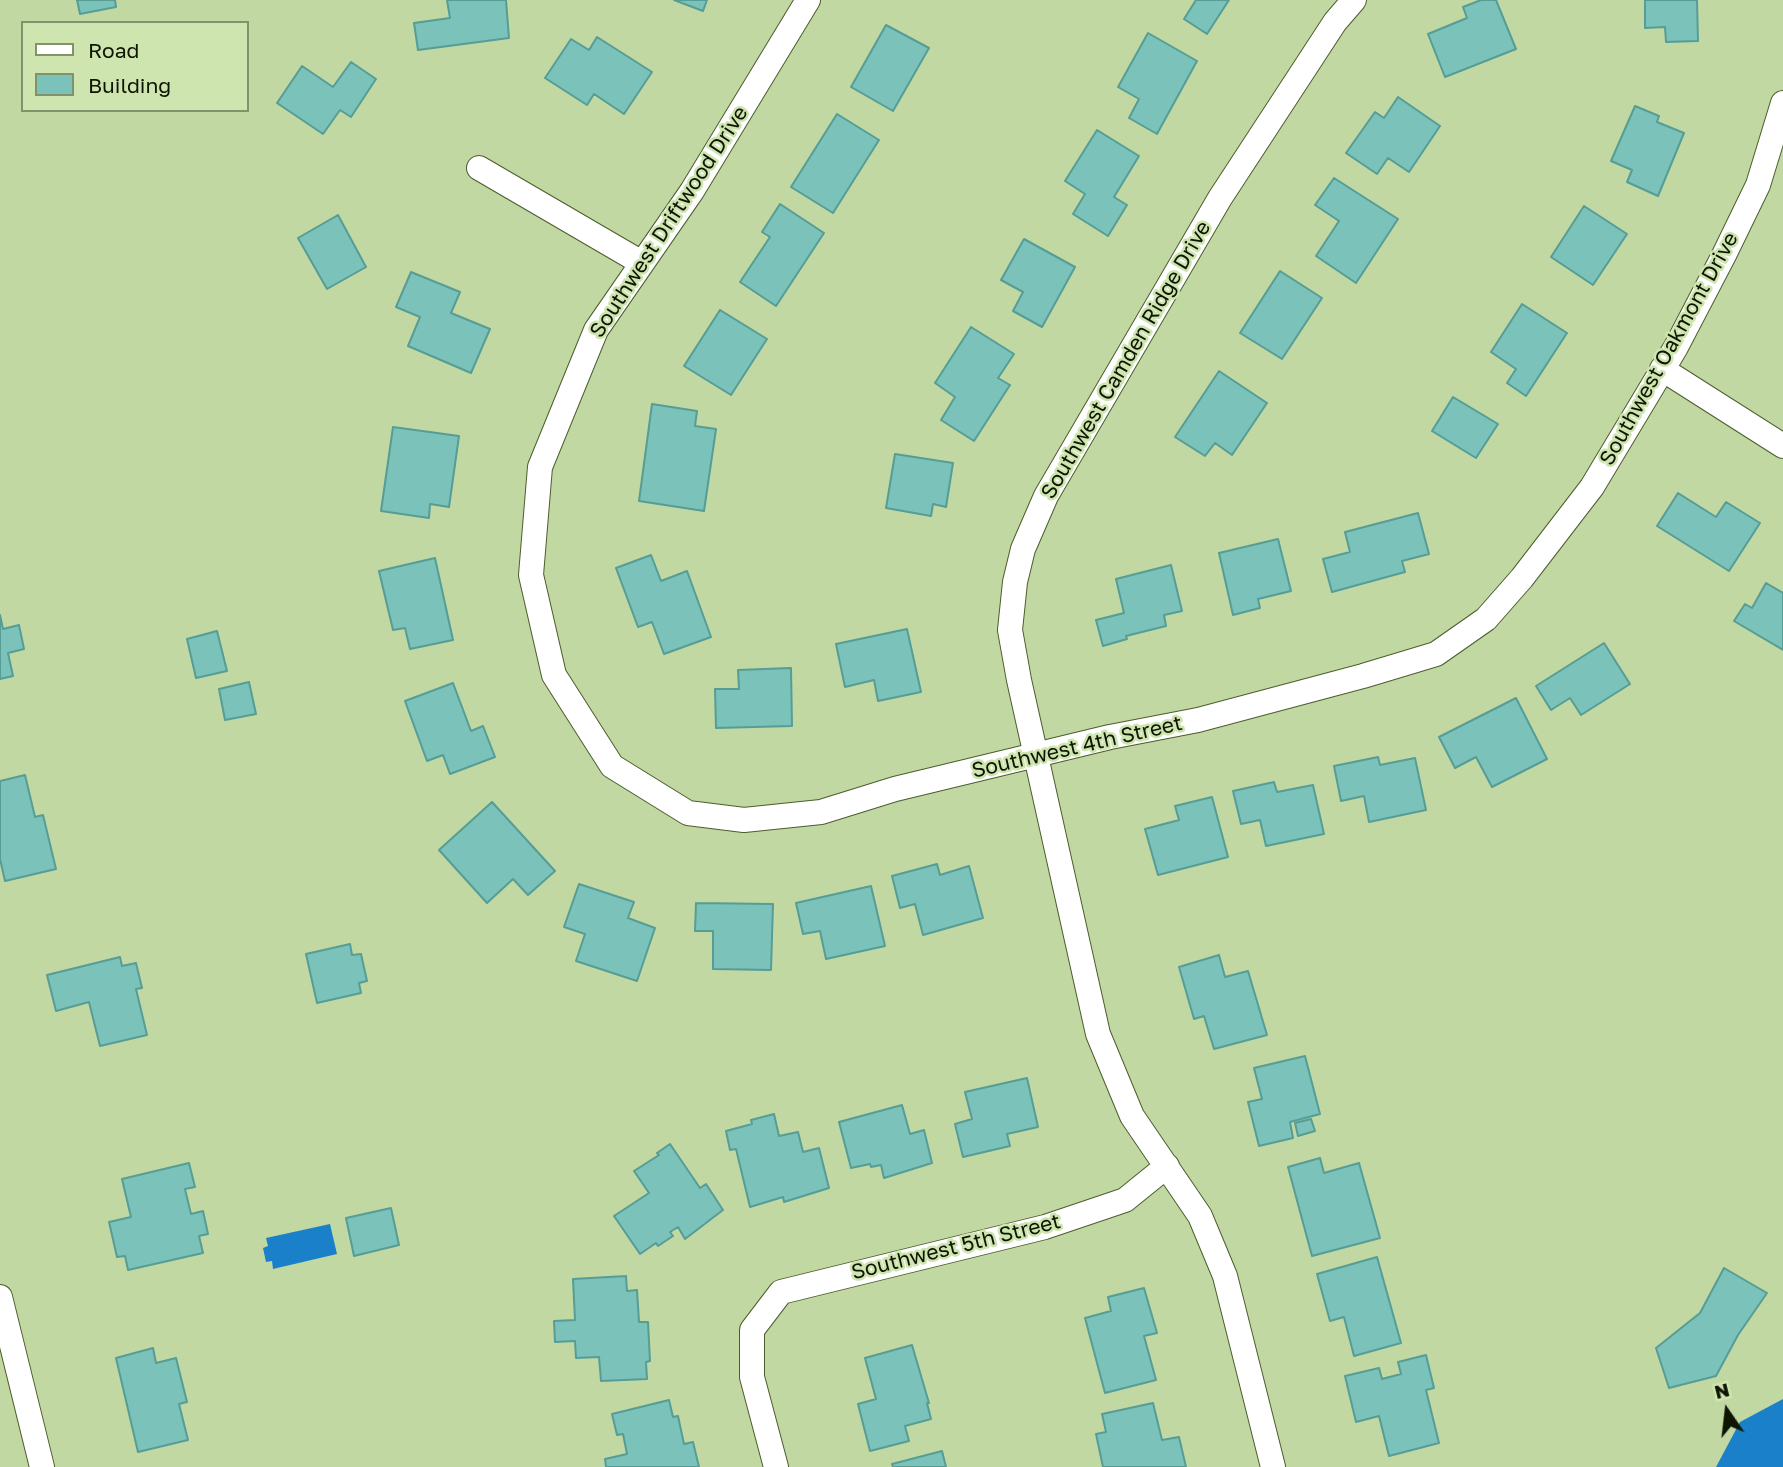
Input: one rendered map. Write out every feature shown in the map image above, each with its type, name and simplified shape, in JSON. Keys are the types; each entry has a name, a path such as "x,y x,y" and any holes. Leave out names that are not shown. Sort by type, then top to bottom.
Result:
{"street":[{"name":"Southwest Driftwood Drive","path":"611,766 554,675 531,575 540,467 596,330 692,191 808,0"},
{"name":"Southwest Camden Ridge Drive","path":"1273,1467 1225,1276 1200,1216 1132,1116 1098,1034 1010,630 1015,582 1023,550 1046,496 1220,198 1335,22 1354,0"},
{"name":"Southwest Oakmont Drive","path":"1522,578 1592,487 1662,369 1724,255 1758,185 1783,103"},
{"path":"479,168 642,262"},
{"path":"1662,369 1783,446"},
{"name":"Southwest 4th Street","path":"611,766 688,813 744,820 821,812 895,789 1110,737 1198,720 1436,654 1486,619 1522,578"},
{"name":"Southwest 5th Street","path":"776,1467 752,1377 752,1330 781,1292 1045,1227 1125,1200 1167,1166"},
{"path":"0,1297 42,1467"}],"water":[{"path":"330,1224 337,1254 273,1269 272,1261 266,1262 263,1248 268,1246 266,1238"},
{"path":"1783,1399 1783,1467 1716,1467 1740,1422"}],"building":[{"path":"77,0 115,0 116,7 80,14"},
{"path":"447,0 506,0 509,38 418,50 414,23 450,18"},
{"path":"674,0 707,0 703,11"},
{"path":"1196,0 1229,0 1207,34 1184,19"},
{"path":"1481,0 1496,0 1516,49 1445,77 1428,34 1467,18 1463,7"},
{"path":"1645,0 1697,0 1698,41 1666,42 1665,27 1645,28"},
{"path":"886,25 929,48 893,111 851,87"},
{"path":"1148,33 1197,61 1157,134 1129,118 1139,99 1118,87"},
{"path":"597,37 652,72 624,114 594,94 587,105 545,78 571,39 589,50"},
{"path":"351,62 376,79 351,117 340,110 323,134 277,103 302,66 333,87"},
{"path":"1398,97 1440,126 1409,172 1388,158 1377,174 1346,153 1375,112 1384,118"},
{"path":"1635,106 1659,116 1657,122 1684,133 1658,196 1627,182 1632,170 1611,161"},
{"path":"837,114 879,140 833,213 791,187"},
{"path":"1097,130 1139,156 1114,197 1127,205 1108,236 1073,214 1085,194 1065,181"},
{"path":"1334,178 1398,219 1356,283 1316,256 1339,221 1315,205"},
{"path":"780,204 824,233 776,306 740,282 770,237 762,232"},
{"path":"1584,206 1627,234 1593,285 1551,257"},
{"path":"338,215 366,267 327,289 298,238"},
{"path":"1024,239 1075,267 1042,327 1013,311 1023,292 1001,280"},
{"path":"1280,271 1322,298 1282,359 1240,333"},
{"path":"411,272 460,292 451,313 490,329 471,373 408,346 420,317 396,307"},
{"path":"1522,304 1567,333 1526,396 1507,383 1516,369 1491,352"},
{"path":"720,310 767,339 731,395 684,366"},
{"path":"971,327 1014,354 998,378 1010,385 974,441 941,420 955,397 935,383"},
{"path":"1219,371 1267,403 1232,455 1215,443 1205,456 1175,437"},
{"path":"1453,397 1498,424 1476,458 1432,431"},
{"path":"652,404 697,411 695,426 716,429 704,511 639,501"},
{"path":"393,427 459,436 449,507 430,504 429,518 381,511"},
{"path":"895,454 953,463 946,507 933,504 931,516 886,508"},
{"path":"1678,493 1716,517 1726,502 1760,523 1729,571 1657,526"},
{"path":"1418,513 1429,554 1402,561 1405,572 1332,592 1323,559 1350,552 1345,532"},
{"path":"1278,539 1291,591 1258,599 1260,608 1233,615 1219,553"},
{"path":"651,555 661,581 687,571 711,637 664,654 652,622 638,627 616,568"},
{"path":"435,558 453,640 410,649 405,628 393,630 379,571"},
{"path":"1171,565 1182,611 1164,615 1166,626 1126,636 1127,639 1103,646 1096,620 1124,613 1116,579"},
{"path":"1766,583 1783,593 1783,650 1734,621 1745,604 1752,608"},
{"path":"0,615 3,629 19,625 24,649 8,653 13,676 0,679"},
{"path":"907,629 921,692 878,701 874,680 845,687 836,644"},
{"path":"217,631 227,671 196,678 187,639"},
{"path":"1604,643 1630,684 1581,715 1570,698 1551,710 1536,686"},
{"path":"791,668 792,726 716,728 715,689 739,689 738,670"},
{"path":"249,682 256,714 225,720 219,689"},
{"path":"453,683 471,731 483,726 495,757 450,774 443,755 427,761 405,701"},
{"path":"1516,698 1547,759 1492,787 1476,757 1455,768 1439,737"},
{"path":"1378,757 1380,765 1415,758 1426,810 1369,822 1364,796 1341,801 1334,766"},
{"path":"25,775 35,817 43,815 56,869 5,881 0,859 0,781"},
{"path":"1274,782 1277,792 1313,785 1324,834 1266,846 1260,820 1241,824 1233,791"},
{"path":"1212,797 1228,857 1158,875 1145,829 1179,820 1175,806"},
{"path":"492,802 555,871 528,895 513,879 487,903 439,850"},
{"path":"937,864 940,875 969,866 983,918 923,935 915,904 900,908 892,876"},
{"path":"579,884 634,902 628,918 655,928 637,981 576,961 585,934 564,927"},
{"path":"871,886 885,946 826,959 820,931 803,934 796,903"},
{"path":"696,903 773,904 771,970 713,969 713,931 695,931"},
{"path":"350,944 352,955 361,954 367,981 359,983 361,993 317,1003 306,954"},
{"path":"1219,955 1225,977 1248,971 1267,1035 1214,1049 1204,1016 1194,1019 1179,967"},
{"path":"120,957 122,966 136,963 142,988 136,989 147,1035 100,1046 89,1002 56,1011 47,975"},
{"path":"1305,1056 1320,1114 1290,1122 1293,1138 1259,1146 1248,1102 1262,1099 1254,1068"},
{"path":"1027,1078 1038,1127 1007,1134 1010,1146 963,1157 955,1124 972,1119 965,1092"},
{"path":"902,1105 910,1134 924,1130 932,1163 884,1178 881,1165 851,1168 839,1122"},
{"path":"774,1114 779,1136 798,1132 803,1152 819,1148 829,1188 784,1202 783,1197 750,1207 736,1149 730,1150 726,1131"},
{"path":"1311,1119 1315,1131 1298,1136 1295,1123"},
{"path":"670,1144 700,1188 706,1184 723,1210 685,1239 678,1227 670,1232 673,1236 640,1254 614,1216 649,1193 634,1171 659,1155 657,1153"},
{"path":"1320,1158 1324,1173 1359,1163 1380,1238 1312,1256 1288,1167"},
{"path":"189,1163 195,1187 185,1189 191,1214 203,1211 208,1234 199,1236 203,1253 128,1270 125,1256 117,1257 109,1222 131,1217 122,1179"},
{"path":"391,1208 399,1245 354,1256 346,1218"},
{"path":"1377,1257 1401,1343 1354,1356 1344,1317 1330,1321 1317,1274"},
{"path":"1724,1268 1767,1293 1738,1335 1716,1376 1669,1388 1656,1348 1700,1313"},
{"path":"626,1276 627,1291 637,1290 639,1322 648,1322 650,1361 646,1362 647,1379 601,1381 599,1357 576,1358 575,1341 555,1342 554,1321 575,1320 573,1279"},
{"path":"1144,1288 1157,1333 1144,1336 1156,1380 1105,1393 1085,1318 1111,1311 1108,1297"},
{"path":"912,1345 931,1419 905,1426 909,1441 870,1451 858,1404 876,1399 865,1358"},
{"path":"153,1348 156,1363 176,1358 187,1402 179,1404 188,1440 138,1452 116,1358"},
{"path":"1426,1355 1434,1388 1426,1390 1439,1443 1389,1456 1379,1416 1356,1422 1345,1376 1379,1368 1382,1379 1401,1374 1398,1362"},
{"path":"669,1400 673,1417 678,1416 684,1444 693,1442 699,1467 606,1467 605,1459 627,1454 623,1434 617,1435 612,1414"},
{"path":"1153,1403 1162,1440 1179,1437 1186,1467 1103,1467 1096,1434 1106,1432 1102,1414"},
{"path":"942,1451 946,1467 893,1467 892,1464"}]}
